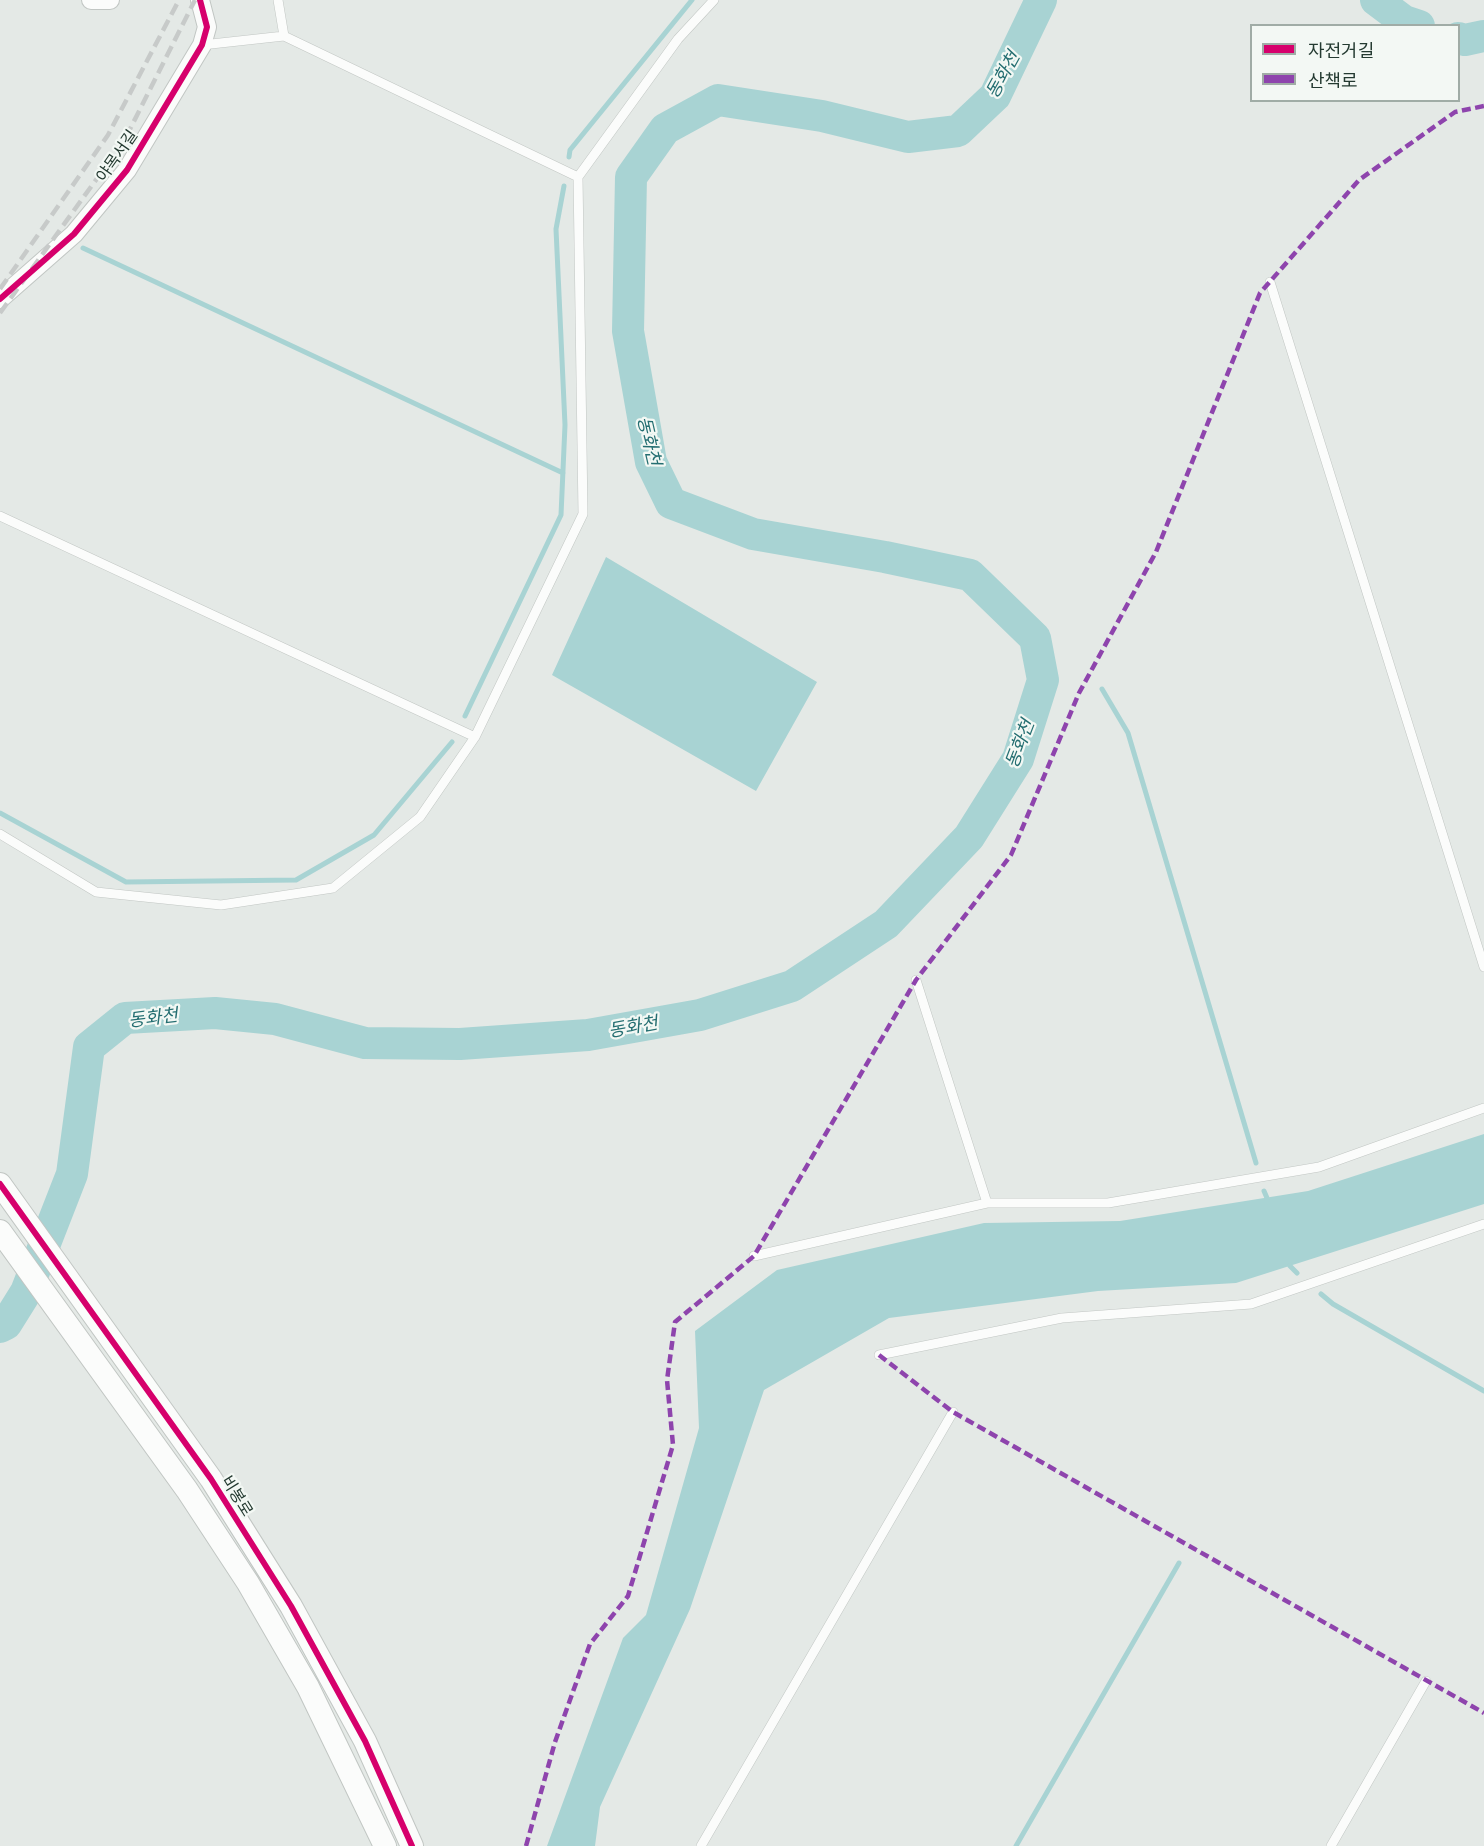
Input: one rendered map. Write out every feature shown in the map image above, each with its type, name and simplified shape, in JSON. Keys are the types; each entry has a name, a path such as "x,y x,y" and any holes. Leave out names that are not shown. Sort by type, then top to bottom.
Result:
{"street":[{"path":"92,0 110,0"},
{"name":"야목서길","path":"0,299 74,234 127,170 202,45 207,27 200,0"},
{"name":"비봉로","path":"0,1184 211,1479 291,1606 365,1741 412,1846"},
{"path":"0,1231 187,1490 248,1583 309,1687 385,1846"}],"lane":[{"path":"278,0 284,36"},
{"path":"0,834 96,892 221,905 333,888 420,817 475,737 583,514 578,177 678,39 714,0"},
{"path":"202,45 284,36 578,177"},
{"path":"1270,282 1484,967"},
{"path":"0,516 475,737"},
{"path":"916,980 987,1203"},
{"path":"754,1256 987,1203 1108,1203 1319,1167 1484,1108"},
{"path":"879,1355 1062,1318 1251,1304 1484,1224"},
{"path":"701,1846 953,1412"},
{"path":"1331,1846 1426,1681"}],"water":[{"path":"606,557 817,682 756,791 552,675"},
{"path":"1484,1134 1484,1204 1236,1283 1098,1291 889,1318 764,1390 690,1609 600,1807 595,1846 547,1846 623,1638 646,1615 699,1428 695,1331 777,1270 984,1223 1120,1221 1308,1191"}],"waterway":[{"path":"569,157 570,150 692,0"},
{"name":"동화천","path":"0,1327 6,1324 26,1292 72,1174 89,1047 125,1018 215,1013 275,1019 365,1043 460,1044 588,1035 700,1015 792,986 886,924 969,837 1018,759 1043,680 1035,638 970,575 885,557 753,534 671,503 651,462 628,331 631,177 665,129 718,100 822,116 908,137 958,131 995,96 1041,0"},
{"name":"동화천","path":"1376,0 1404,21 1413,24"},
{"name":"동화천","path":"1460,39 1465,40 1484,36"},
{"path":"465,716 561,515 565,425 556,229 564,186"},
{"path":"83,248 563,473"},
{"path":"1102,689 1128,733 1256,1163"},
{"path":"0,813 126,882 296,880 374,835 452,742"},
{"path":"1264,1191 1267,1198"},
{"path":"1290,1266 1297,1273"},
{"path":"1321,1294 1333,1304 1484,1391"},
{"path":"1016,1846 1179,1563"}],"railway":[{"path":"0,289 108,135 179,0"},
{"path":"0,313 124,141 195,0"}],"marked path":[{"path":"526,1846 555,1742 590,1644 628,1596 673,1445 667,1380 675,1322 754,1256 916,980 1011,855 1079,693 1156,552 1260,293 1359,180 1455,112 1484,106"},
{"path":"879,1355 953,1412 1484,1713"}],"cycle path":[{"path":"0,299 74,234 127,170 202,45 207,27 200,0"},
{"path":"0,1184 211,1479 291,1606 365,1741 412,1846"}]}
